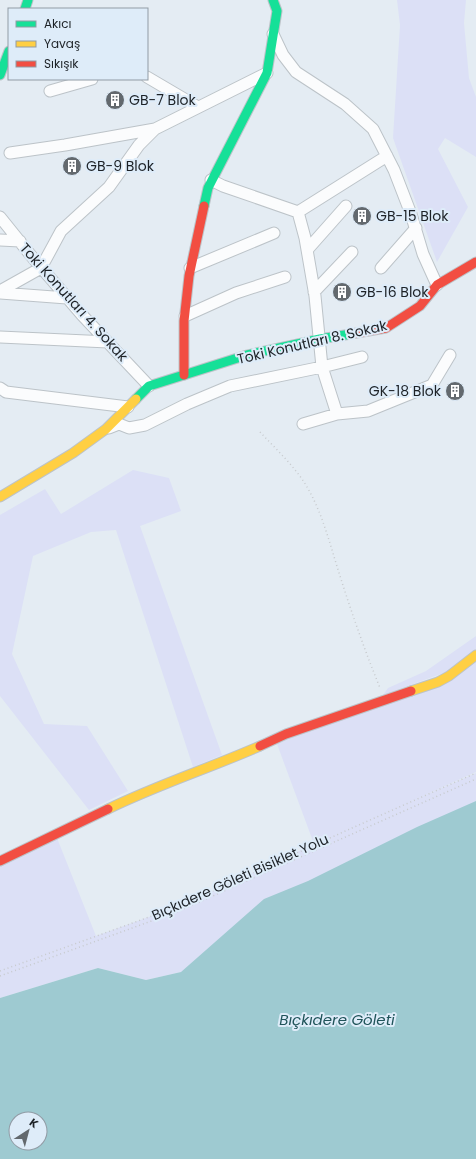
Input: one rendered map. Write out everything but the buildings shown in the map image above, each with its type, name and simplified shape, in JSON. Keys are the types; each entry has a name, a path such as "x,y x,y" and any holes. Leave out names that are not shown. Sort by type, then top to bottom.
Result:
{"street":[{"path":"184,375 185,316 190,268 208,188 267,73 277,11 273,0"},
{"path":"273,34 283,55 296,72 345,104 373,128 394,170 416,228 423,254 436,284"},
{"path":"0,75 8,54"},
{"path":"10,153 65,145 155,128 267,73"},
{"path":"148,78 198,107"},
{"path":"50,91 88,80"},
{"path":"0,292 41,268 61,232 109,187 139,145 155,128"},
{"path":"298,212 387,156"},
{"path":"211,180 223,186 298,212"},
{"path":"307,250 346,206"},
{"path":"298,212 307,250 314,292 322,367 337,414"},
{"name":"Toki Konutları 4. Sokak","path":"0,217 67,298 149,386"},
{"path":"381,268 416,228"},
{"path":"190,268 274,233"},
{"path":"0,240 20,241"},
{"path":"314,292 352,252"},
{"name":"Toki Konutları 8. Sokak","path":"0,497 73,453 106,429 149,386 247,355 320,339 386,328 420,306 436,284 476,262"},
{"path":"185,316 236,293 285,277"},
{"path":"0,292 67,298"},
{"path":"0,336 108,342"},
{"path":"303,424 337,414 368,411 432,385 450,355"},
{"path":"106,429 120,424 129,428 145,425 187,404 230,386 362,357"},
{"path":"0,388 6,392 128,407"},
{"path":"0,861 140,793 225,761 286,734 438,682 449,676 476,655"}],"path":[{"path":"260,432 293,467 312,496 322,521 356,626 384,700"},
{"name":"Bıçkıdere Göleti Bisiklet Yolu","path":"0,971 185,904 476,773"},
{"path":"0,976 179,910 476,779"}],"shaded area":[{"path":"397,0 466,0 464,23 469,78 476,97 476,157 445,138 438,149 468,207 437,262 393,138 400,25"},
{"path":"133,470 169,478 181,511 140,526 222,755 193,767 116,530 91,532 33,556 12,654 44,724 87,726 128,791 89,810 0,696 0,515 45,489 61,514"},
{"path":"476,636 476,650 449,671 383,695 388,688 426,671"},
{"path":"476,660 476,772 412,801 476,773 476,1159 181,972 146,980 98,968 0,998 0,866 57,838 96,936 185,904 314,844 277,744"}],"water":[{"name":"Bıçkıdere Göleti","path":"476,801 476,1159 0,1159 0,998 98,968 146,980 181,972 264,899 308,881 417,827"}],"traffic: fast":[{"path":"25,8 28,0"},
{"path":"204,206 208,188 267,73 277,11 273,0"},
{"path":"0,75 8,54"},
{"path":"136,399 149,386 247,355 320,339 351,334"}],"traffic: slow":[{"path":"0,497 73,453 106,429 136,399"},
{"path":"411,691 438,682 449,676 476,655"},
{"path":"108,809 145,792 260,746"}],"traffic: jam":[{"path":"184,375 184,321 189,276 204,206"},
{"path":"351,334 386,328 420,306 437,285 476,262"},
{"path":"260,746 286,734 411,691"},
{"path":"0,861 108,809"}],"place":[{"name":"GB-7 Blok","path":"115,100"},
{"name":"GB-9 Blok","path":"72,166"},
{"name":"GB-15 Blok","path":"362,216"},
{"name":"GB-16 Blok","path":"342,292"},
{"name":"GK-18 Blok","path":"455,391"}]}
